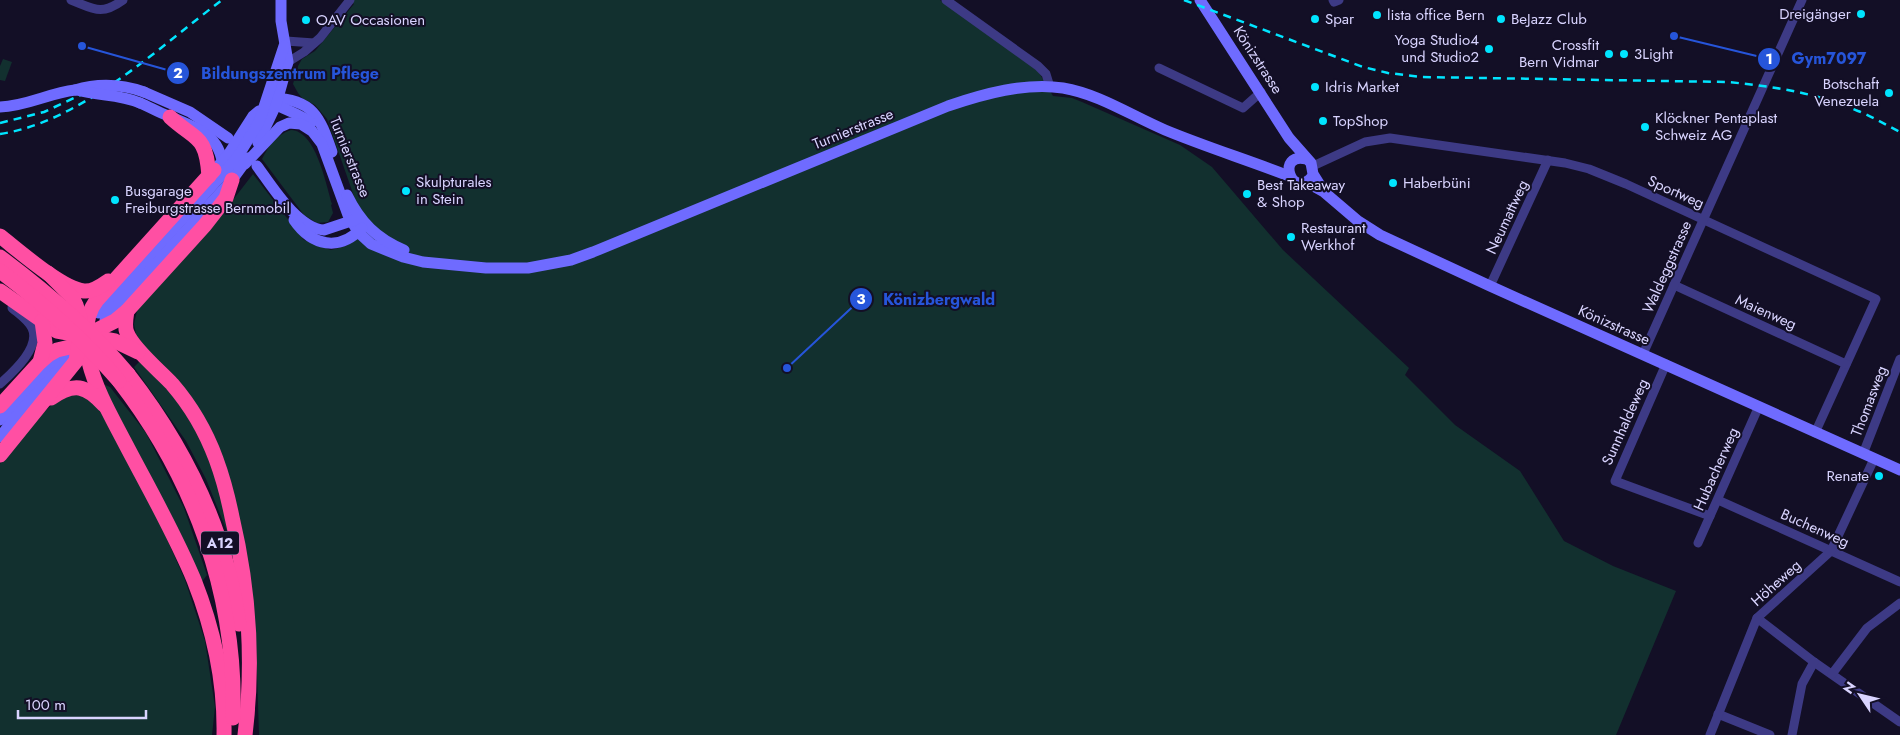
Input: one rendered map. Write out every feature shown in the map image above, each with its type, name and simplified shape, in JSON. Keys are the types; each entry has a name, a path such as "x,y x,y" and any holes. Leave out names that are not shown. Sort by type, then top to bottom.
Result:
{"highway":[{"path":"0,406 48,354 83,339 108,325 127,311 205,225 226,198 220,172 206,153 201,141 170,117"},
{"path":"0,455 73,368 94,304 123,270 220,172"},
{"path":"0,236 42,268 73,288 85,291 97,288 123,270"},
{"name":"A12","path":"0,257 70,313 104,346 171,459 191,500 208,543 221,592 229,640 233,685 232,735"},
{"path":"42,268 72,297 76,305 91,369 107,408 194,581 217,662 223,706 224,735"},
{"name":"A12","path":"0,271 63,322 95,354 124,377 156,412 181,452 202,493 219,538 233,591 242,639 245,685 245,735"},
{"path":"0,290 19,309 58,331 83,339 115,341 144,355"},
{"path":"127,311 125,325 127,332 144,355 172,384 194,413 216,458 225,488 239,548 249,628 251,656 245,735"},
{"path":"40,362 45,343 42,321"},
{"path":"41,405 63,390 78,388 92,393 107,408"}],"main road":[{"name":"Könizstrasse","path":"1200,0 1324,192 1358,221 1374,231 1490,286 1900,470"},
{"path":"101,316 220,172 253,116 272,102 288,62 281,6"},
{"path":"220,172 245,164 266,129 286,41"},
{"path":"0,107 22,105 54,94 92,85 120,86 144,92 190,112 228,138"},
{"name":"Turnierstrasse","path":"272,102 308,121 316,131 332,174 368,242 375,247 403,257 424,262 486,268 521,268 571,260 948,106 1000,92 1050,87 1083,93 1165,130 1265,166 1291,167"},
{"path":"75,90 121,96 170,117"},
{"name":"Turnierstrasse","path":"272,102 296,102 309,109 320,120 347,197 359,224"},
{"name":"Turnierstrasse","path":"245,164 264,145 274,131 287,124 295,123 306,127 322,144"},
{"name":"Könizstrasse","path":"1289,138 1291,179 1298,183 1309,170"},
{"path":"1291,167 1299,158 1309,170"},
{"name":"Turnierstrasse","path":"257,166 301,229 316,240 324,243 346,240 359,224"},
{"name":"Turnierstrasse","path":"332,174 332,187 339,213 334,228"},
{"name":"Turnierstrasse","path":"283,201 298,218 319,230 359,224"},
{"path":"0,420 65,356 0,437"}],"street":[{"path":"71,0 103,10 111,9 122,0"},
{"path":"288,62 314,43 350,0"},
{"path":"946,0 1038,66 1046,74 1050,87"},
{"name":"Waldeggstrasse","path":"1643,354 1802,0"},
{"path":"286,41 314,43"},
{"path":"1159,68 1243,108 1261,92"},
{"name":"Sportweg","path":"1309,170 1365,142 1390,138 1548,160 1589,169 1876,299 1816,433"},
{"name":"Neumattweg","path":"1490,286 1548,160"},
{"name":"Maienweg","path":"1674,285 1846,364"},
{"path":"0,384 29,352 34,340 30,325 19,309"},
{"name":"Thomasweg","path":"1869,456 1900,359"},
{"name":"Sunnhaldeweg","path":"1666,364 1615,481 1710,516"},
{"name":"Hubacherweg","path":"1698,543 1759,406"},
{"name":"Höheweg","path":"1710,735 1757,618 1831,551 1869,456"},
{"name":"Buchenweg","path":"1718,500 1900,582"},
{"path":"1832,674 1867,628 1900,603"},
{"path":"1757,618 1814,662 1900,722"},
{"path":"1792,735 1802,684 1814,662"},
{"path":"1718,714 1770,735"}],"green space":[{"path":"348,0 940,0 1038,71 1053,96 1072,98 1180,145 1212,167 1283,250 1409,368 1405,375 1455,425 1520,471 1564,541 1613,566 1676,591 1616,735 259,735 256,643 246,551 176,377 144,346 136,334 134,324 137,311 149,295 219,218 253,174 304,240 331,250 346,246 356,239 357,205 327,119 315,105 302,98 293,84 302,59 315,51 354,4"},
{"path":"3,59 12,62 5,81 0,80 0,66"},
{"path":"291,130 300,133 307,139 319,160 332,204 333,213 328,222 317,223 304,215 262,159 274,141"},
{"path":"140,361 179,402 212,460 232,544 206,479 186,441 134,367"},
{"path":"103,384 110,387 146,433 184,508 207,575 201,583"},
{"path":"67,391 89,395 108,420 155,512 185,580 205,641 215,707 212,735 0,735 0,464 32,423"}],"railway":[{"path":"0,134 30,127 60,115 89,99 145,60 222,0"},
{"path":"1184,0 1363,67 1388,73 1422,77 1727,82 1777,88 1827,99 1864,113 1900,132"},
{"path":"0,123 44,112 89,91"}],"place":[{"name":"Dreigänger","path":"1861,14"},
{"name":"lista office Bern","path":"1377,15"},
{"name":"Spar","path":"1315,19"},
{"name":"BeJazz Club","path":"1501,19"},
{"name":"OAV Occasionen","path":"306,20"},
{"name":"Gym7097","path":"1674,36"},
{"name":"Bildungszentrum Pflege","path":"82,46"},
{"name":"Yoga Studio4 und Studio2","path":"1489,49"},
{"name":"Crossfit Bern Vidmar","path":"1609,54"},
{"name":"3Light","path":"1624,54"},
{"name":"Idris Market","path":"1315,87"},
{"name":"Botschaft Venezuela","path":"1889,93"},
{"name":"TopShop","path":"1323,121"},
{"name":"Klöckner Pentaplast Schweiz AG","path":"1645,127"},
{"name":"Haberbüni","path":"1393,183"},
{"name":"Skulpturales in Stein","path":"406,191"},
{"name":"Best Takeaway & Shop","path":"1247,194"},
{"name":"Busgarage Freiburgstrasse Bernmobil","path":"115,200"},
{"name":"Restaurant Werkhof","path":"1291,237"},
{"name":"Könizbergwald","path":"787,368"},
{"name":"Renate","path":"1879,476"}]}
